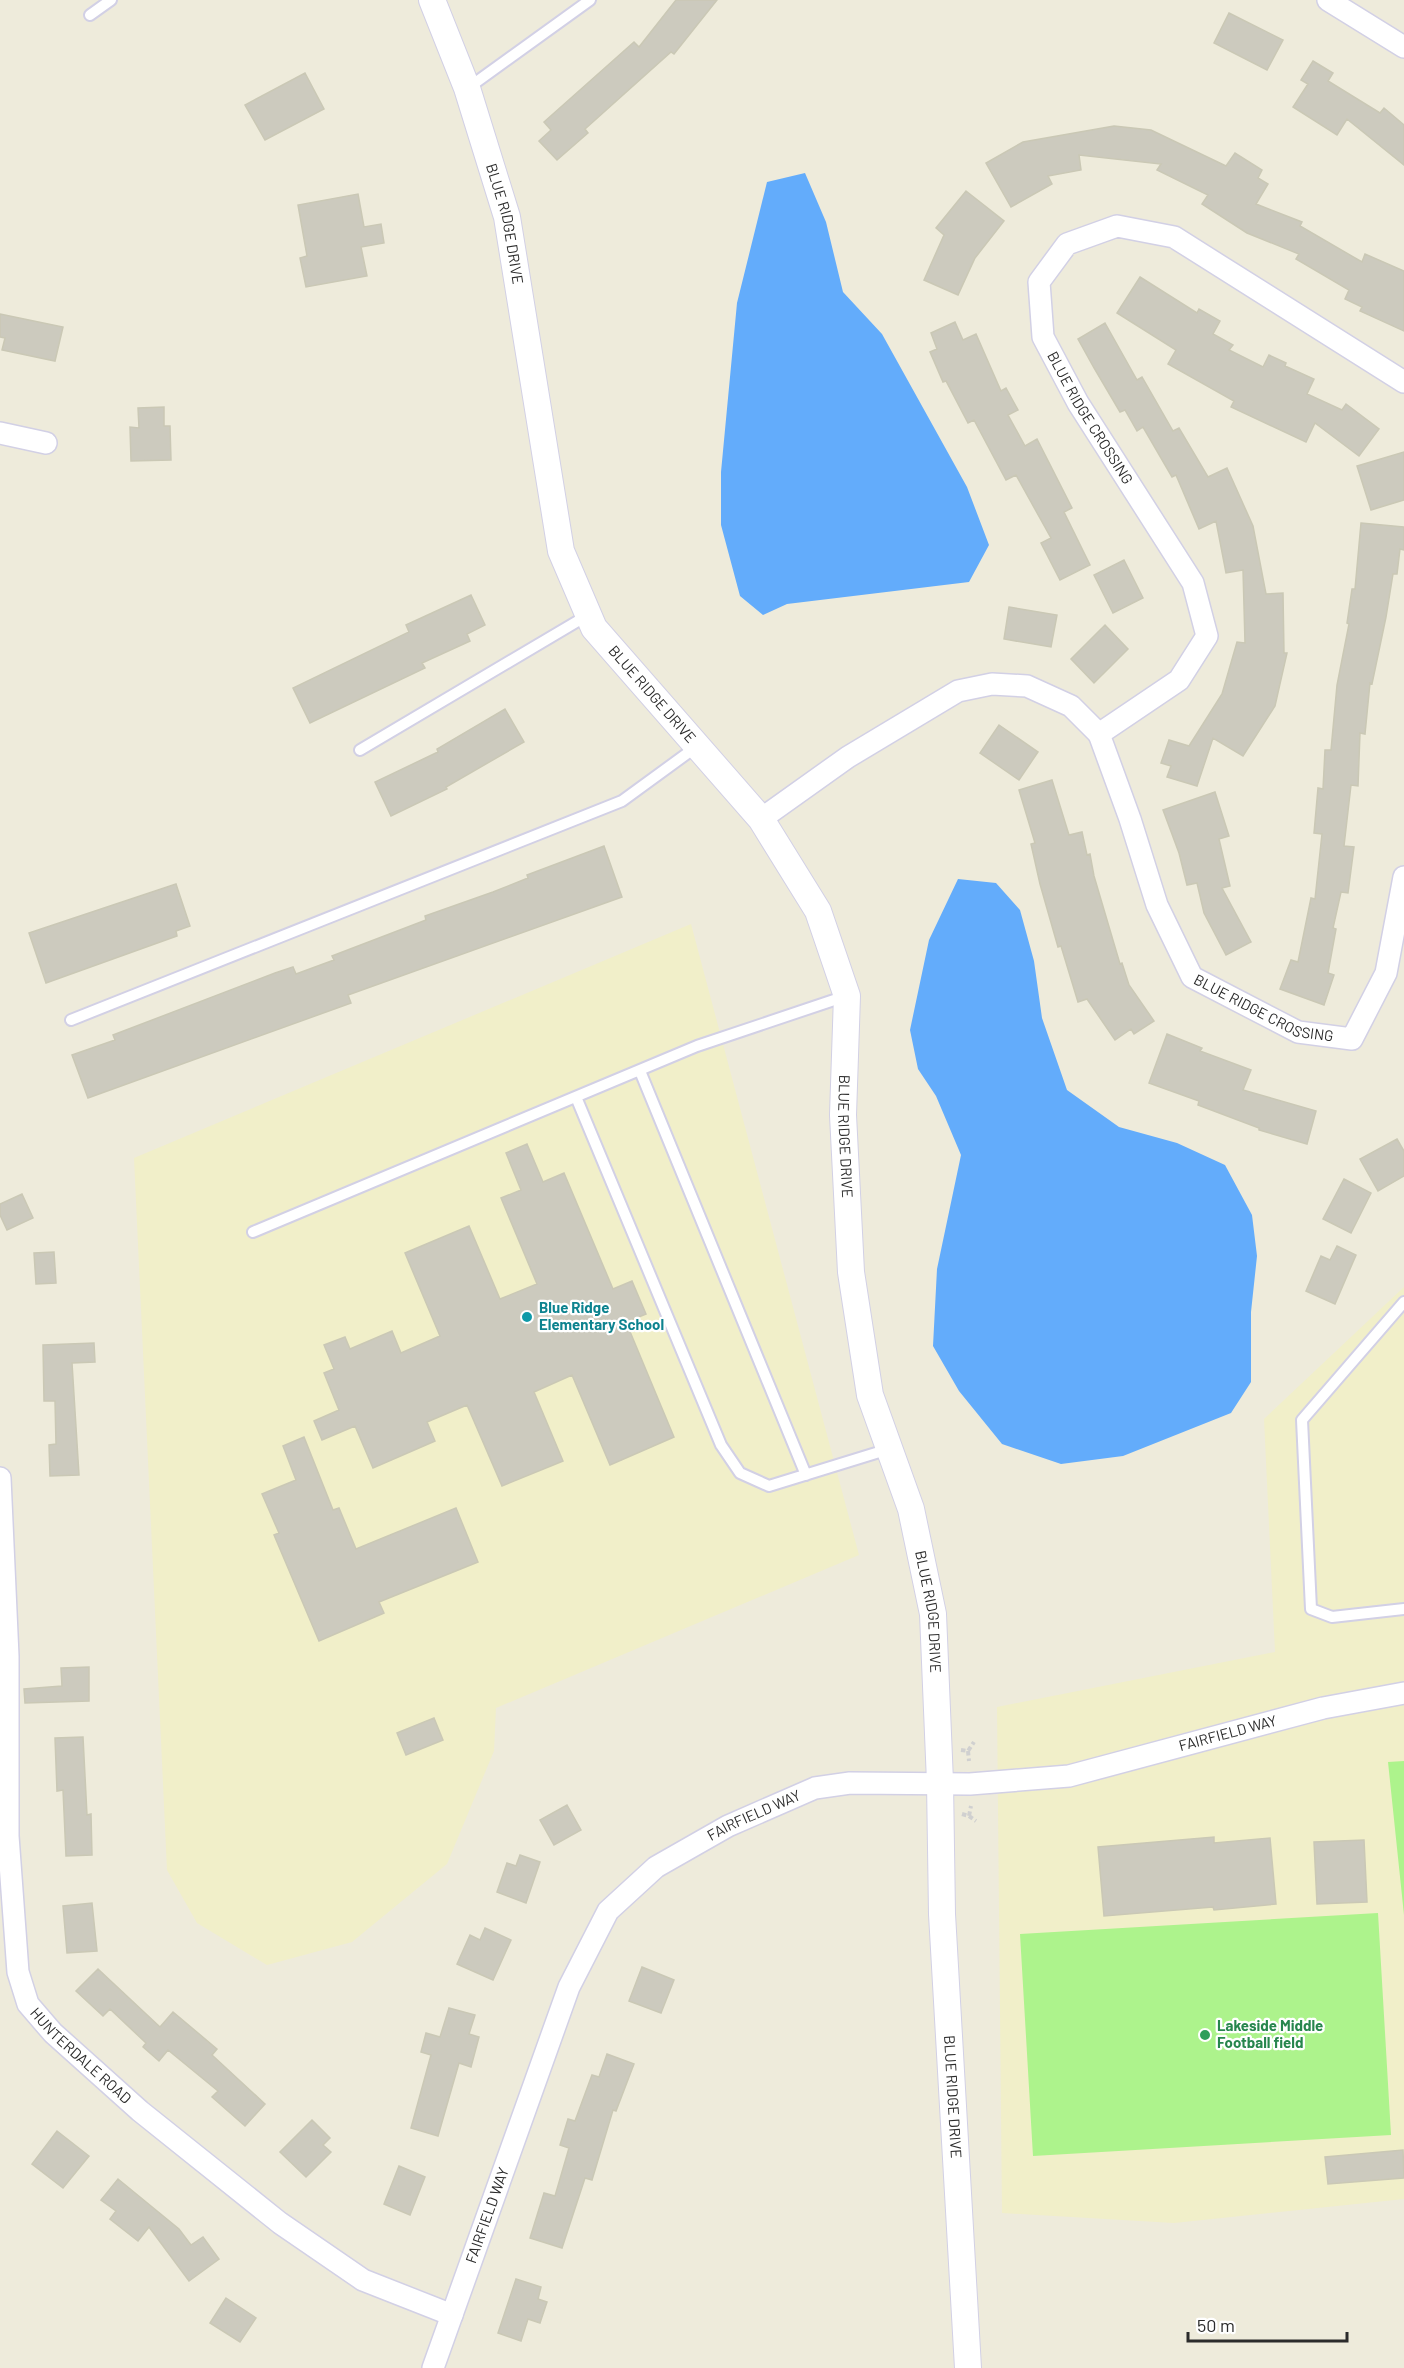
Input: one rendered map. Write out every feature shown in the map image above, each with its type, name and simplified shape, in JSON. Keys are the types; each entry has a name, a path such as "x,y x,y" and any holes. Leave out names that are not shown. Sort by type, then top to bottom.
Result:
{"street":[{"name":"BLUE RIDGE DRIVE","path":"432,0 467,88 507,217 561,551 594,628 761,819 818,911 847,996 843,1115 851,1272 870,1395 911,1509 933,1614 940,1782 942,1914 968,2368"},
{"path":"1328,0 1404,47"},
{"name":"BLUE RIDGE CROSSING","path":"1099,734 1179,680 1207,636 1193,583 1078,403 1043,337 1039,282 1067,244 1117,226 1174,237 1404,382"},
{"path":"0,434 46,442"},
{"name":"BLUE RIDGE CROSSING","path":"761,819 848,757 958,691 992,684 1027,686 1071,706 1099,734 1130,819 1157,905 1192,977 1298,1032 1352,1039 1386,973 1404,877"},
{"name":"HUNTERDALE ROAD","path":"0,1478 8,1656 8,1836 18,1972 28,2004 53,2033 140,2111 280,2223 363,2280 452,2315"},
{"name":"FAIRFIELD WAY","path":"433,2368 570,1987 608,1911 656,1866 728,1826 815,1788 850,1783 970,1784 1070,1776 1323,1708 1404,1694"}],"lane":[{"path":"90,15 111,0"},
{"path":"467,88 590,0"},
{"path":"360,750 588,615"},
{"path":"71,1020 622,801 696,747"},
{"path":"253,1233 697,1046 847,996"},
{"path":"640,1071 806,1475"},
{"path":"576,1097 721,1445 740,1473 769,1486 889,1449"},
{"path":"1404,1302 1302,1420 1311,1609 1332,1617 1404,1609"}],"path":[{"path":"969,1761 968,1751 974,1742"},
{"path":"957,1750 968,1751"},
{"path":"969,1816 971,1806"},
{"path":"958,1813 976,1821"}],"shaded area":[{"path":"691,924 859,1555 496,1708 494,1751 447,1864 352,1942 267,1965 197,1923 167,1870 134,1158"},
{"path":"1404,1287 1404,2199 1174,2223 1002,2213 997,1707 1275,1652 1264,1419"}],"green space":[{"path":"1404,1761 1404,1915 1388,1762"},
{"name":"Lakeside Middle Football field","path":"1378,1913 1391,2135 1033,2156 1020,1934"}],"water":[{"path":"805,173 826,222 843,292 882,334 967,487 989,545 969,582 787,604 763,615 740,596 721,525 721,472 737,303 767,182"},
{"path":"958,879 996,883 1020,910 1034,961 1042,1018 1067,1090 1119,1127 1177,1143 1225,1165 1252,1215 1257,1256 1251,1312 1251,1382 1231,1413 1123,1456 1061,1464 1002,1444 959,1391 933,1346 937,1269 961,1155 936,1096 918,1069 910,1030 929,940"}],"building":[{"path":"676,0 717,0 674,54 671,52 585,129 588,133 557,160 539,141 551,130 544,122 634,42 639,47"},
{"path":"1229,13 1283,40 1267,70 1214,43"},
{"path":"1313,61 1333,73 1328,81 1380,113 1384,108 1404,125 1404,165 1347,119 1337,135 1293,107 1308,84 1301,80"},
{"path":"305,73 324,109 265,140 245,105"},
{"path":"1114,126 1151,130 1226,166 1235,153 1262,170 1258,178 1268,184 1256,204 1302,222 1300,226 1362,262 1365,254 1404,271 1404,331 1360,311 1362,307 1345,299 1349,290 1296,259 1299,254 1247,233 1202,204 1208,195 1157,170 1161,164 1079,155 1081,170 1048,176 1052,184 1011,207 986,163 1023,142"},
{"path":"966,191 1004,221 975,258 958,295 924,280 944,235 936,228"},
{"path":"358,194 364,227 381,224 384,243 361,247 367,276 306,287 300,258 307,256 298,205"},
{"path":"1140,277 1197,313 1199,309 1220,321 1213,334 1233,345 1229,350 1263,367 1269,355 1286,363 1285,366 1314,379 1307,394 1342,410 1346,404 1379,429 1359,456 1315,423 1306,442 1231,407 1234,401 1168,364 1176,350 1117,313"},
{"path":"0,314 63,327 55,361 2,350 5,338 0,337"},
{"path":"955,322 963,340 976,334 1001,391 1006,388 1018,410 1008,415 1025,446 1037,439 1072,508 1064,512 1090,565 1060,580 1041,543 1051,538 1016,475 1006,480 974,420 968,423 946,381 943,382 930,352 937,349 931,333"},
{"path":"1105,323 1137,380 1142,377 1173,431 1179,428 1208,477 1227,468 1253,526 1266,594 1283,593 1284,653 1287,653 1275,706 1243,756 1213,738 1197,786 1167,777 1171,766 1161,763 1169,740 1189,746 1222,694 1237,642 1245,643 1243,570 1226,573 1216,521 1199,529 1176,475 1172,477 1143,427 1137,431 1125,410 1120,412 1094,368 1078,339"},
{"path":"164,407 164,426 170,426 171,460 131,461 130,427 139,428 138,408"},
{"path":"1404,452 1404,500 1371,510 1357,466"},
{"path":"1361,523 1404,527 1404,550 1400,549 1397,574 1393,574 1372,684 1370,683 1365,734 1360,733 1358,786 1351,785 1344,846 1354,847 1348,893 1341,892 1333,928 1336,929 1328,973 1334,975 1324,1005 1280,989 1291,960 1298,962 1311,898 1315,899 1322,834 1314,833 1318,788 1323,789 1325,750 1331,750 1337,685 1349,624 1347,623 1352,589 1355,589"},
{"path":"1124,560 1143,598 1113,613 1094,575"},
{"path":"471,595 485,625 467,634 470,641 422,663 425,668 310,723 293,688 409,632 406,625"},
{"path":"1009,607 1057,615 1051,647 1004,639"},
{"path":"1105,625 1128,649 1094,683 1071,659"},
{"path":"505,709 524,742 446,787 447,789 391,816 375,782 438,752 437,749"},
{"path":"999,725 1038,752 1019,780 980,753"},
{"path":"1052,780 1069,835 1082,832 1120,964 1122,963 1129,985 1154,1021 1134,1034 1131,1029 1115,1040 1087,999 1078,1002 1061,946 1058,947 1040,884 1031,844 1035,843 1019,790"},
{"path":"1215,792 1229,836 1219,839 1230,886 1222,888 1251,942 1226,955 1204,913 1197,883 1187,885 1179,853 1163,810"},
{"path":"604,846 622,897 348,995 351,1003 88,1098 72,1055 115,1040 113,1035 275,973 293,967 296,974 334,960 332,956 426,920 425,916 493,892 528,878 527,875"},
{"path":"176,884 190,926 176,931 177,936 46,983 29,933"},
{"path":"1167,1034 1202,1048 1200,1051 1251,1070 1243,1090 1316,1111 1307,1144 1259,1130 1259,1128 1198,1105 1199,1101 1149,1083"},
{"path":"1397,1139 1404,1151 1404,1176 1378,1191 1360,1159"},
{"name":"Blue Ridge Elementary School","path":"527,1144 543,1182 564,1173 613,1289 632,1281 646,1314 626,1322 674,1437 610,1465 572,1375 534,1392 563,1461 502,1486 467,1405 427,1422 435,1441 373,1468 355,1426 322,1440 314,1421 339,1410 324,1373 334,1369 324,1345 345,1337 350,1349 392,1331 401,1353 440,1336 405,1253 469,1226 500,1299 537,1284 501,1198 521,1190 506,1153"},
{"path":"1344,1179 1371,1193 1351,1233 1323,1219"},
{"path":"22,1194 33,1218 7,1230 0,1215 0,1204"},
{"path":"1337,1246 1356,1255 1335,1304 1306,1291 1321,1256 1330,1260"},
{"path":"54,1252 56,1283 36,1284 34,1253"},
{"path":"94,1343 95,1362 72,1363 79,1475 50,1476 49,1445 56,1444 55,1401 44,1401 43,1345"},
{"path":"304,1437 333,1510 339,1508 356,1549 456,1508 478,1562 379,1602 384,1613 319,1641 274,1535 279,1533 262,1494 296,1480 283,1446"},
{"path":"89,1667 89,1701 25,1703 24,1689 62,1686 61,1668"},
{"path":"434,1718 443,1740 406,1755 397,1733"},
{"path":"83,1737 87,1815 91,1814 92,1855 66,1856 63,1790 57,1791 55,1738"},
{"path":"567,1805 581,1830 554,1845 540,1820"},
{"path":"1214,1837 1214,1843 1270,1838 1276,1904 1104,1916 1098,1847"},
{"path":"1364,1840 1367,1902 1317,1904 1314,1842"},
{"path":"520,1855 540,1862 526,1903 497,1892 507,1863 516,1866"},
{"path":"92,1903 97,1951 67,1953 63,1906"},
{"path":"485,1928 511,1940 493,1980 457,1964 470,1935 480,1940"},
{"path":"642,1967 674,1980 661,2013 629,2001"},
{"path":"98,1969 160,2027 173,2012 217,2049 212,2055 265,2104 245,2126 212,2097 218,2091 168,2050 159,2061 143,2047 146,2043 110,2009 103,2016 76,1991"},
{"path":"449,2008 475,2015 469,2034 479,2037 471,2067 459,2063 438,2136 411,2128 431,2055 421,2052 426,2033 440,2037"},
{"path":"607,2054 634,2064 616,2111 613,2110 592,2180 585,2178 562,2248 530,2238 544,2193 555,2196 569,2148 560,2145 568,2119 575,2121 592,2075 599,2077"},
{"path":"312,2120 330,2138 323,2145 331,2152 306,2177 280,2152"},
{"path":"57,2131 89,2156 63,2188 32,2164"},
{"path":"1403,2150 1404,2178 1328,2184 1325,2157"},
{"path":"399,2166 425,2177 410,2215 384,2204"},
{"path":"118,2179 179,2229 191,2245 203,2237 219,2259 189,2281 149,2227 138,2241 110,2219 116,2211 101,2200"},
{"path":"516,2279 541,2287 538,2299 547,2302 540,2323 528,2319 521,2341 498,2333"},
{"path":"226,2298 256,2318 240,2342 210,2323"}],"place":[{"name":"Blue Ridge Elementary School","path":"527,1317"},
{"name":"Lakeside Middle Football field","path":"1205,2035"}]}
